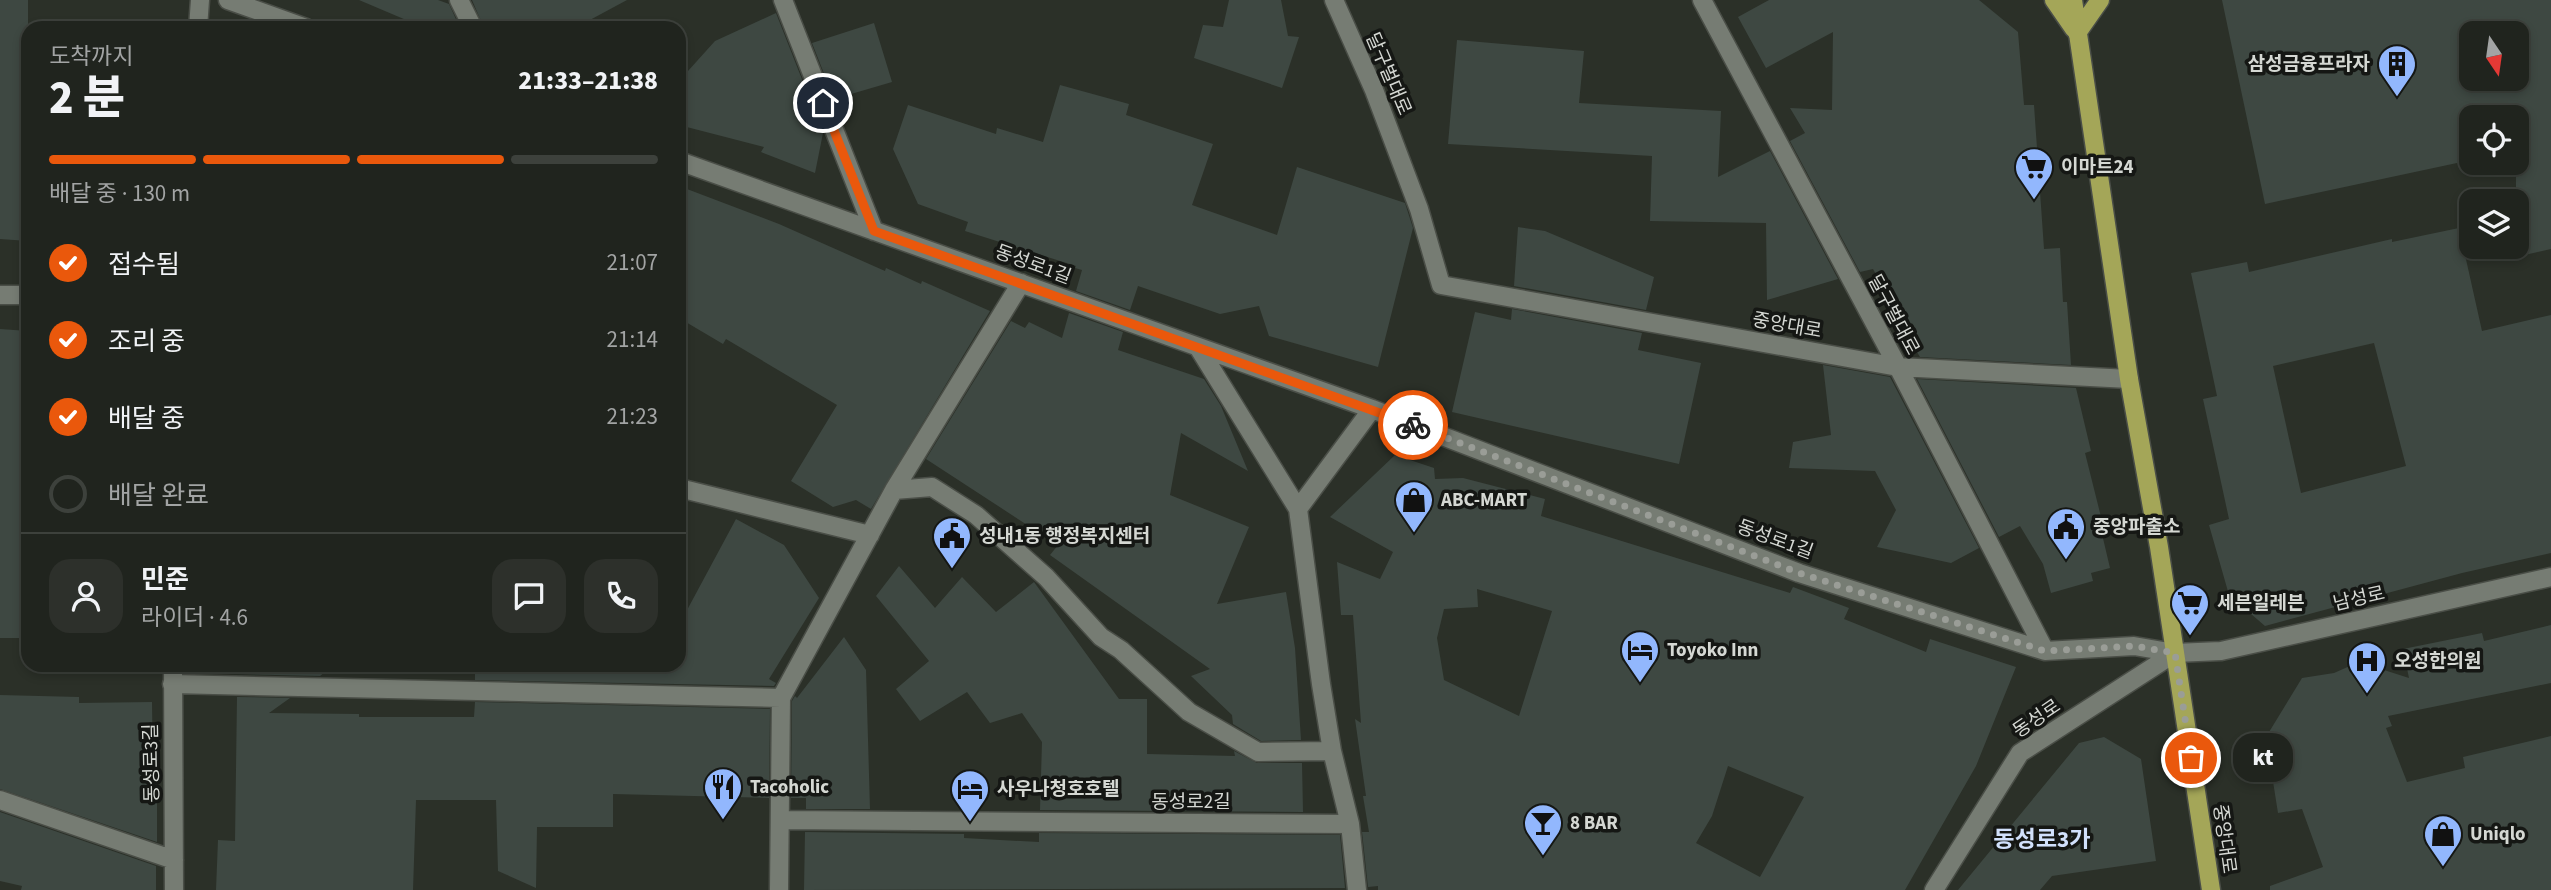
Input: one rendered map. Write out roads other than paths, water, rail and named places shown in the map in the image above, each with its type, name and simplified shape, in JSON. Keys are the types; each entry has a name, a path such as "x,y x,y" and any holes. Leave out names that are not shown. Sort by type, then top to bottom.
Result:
{"main road":[{"path":"2054,0 2077,33 2100,0"},
{"name":"중앙대로","path":"2073,0 2129,379 2211,890"}],"street":[{"path":"198,21 200,0"},
{"path":"228,0 286,21"},
{"path":"459,0 470,21"},
{"path":"783,0 874,231"},
{"name":"달구벌대로","path":"1334,0 1374,90 1419,209 1441,285"},
{"name":"달구벌대로","path":"1702,0 1898,367 2045,651"},
{"name":"동성로1길","path":"686,164 1372,409 1799,573 2045,651 2134,646 2175,653"},
{"path":"779,890 782,698 894,490 1021,284"},
{"name":"중앙대로","path":"1441,285 1898,367 2129,379"},
{"path":"0,295 21,295"},
{"path":"1198,347 1298,509 1332,751 1350,824 1357,890"},
{"path":"1298,509 1372,409"},
{"path":"894,490 932,487 976,515 1046,577 1101,637 1121,650 1189,712 1258,752 1332,751"},
{"path":"686,490 870,535"},
{"name":"남성로","path":"2175,653 2221,652 2551,576"},
{"name":"동성로","path":"1934,890 2021,753 2175,653"},
{"name":"동성로3길","path":"173,672 174,890"},
{"path":"172,684 782,698"},
{"path":"0,800 174,860"},
{"name":"동성로2길","path":"780,820 1350,824"}],"place":[{"name":"삼성금융프라자","path":"2397,98"},
{"name":"이마트24","path":"2034,201"},
{"name":"ABC-MART","path":"1414,534"},
{"name":"중앙파출소","path":"2066,561"},
{"name":"성내1동 행정복지센터","path":"952,570"},
{"name":"세븐일레븐","path":"2190,637"},
{"name":"Toyoko Inn","path":"1640,684"},
{"name":"오성한의원","path":"2367,695"},
{"name":"kt","path":"2191,758"},
{"name":"Tacoholic","path":"723,821"},
{"name":"사우나청호호텔","path":"970,823"},
{"name":"8 BAR","path":"1543,857"},
{"name":"Uniqlo","path":"2443,868"}],"district":[{"name":"동성로3가","path":"2042,839"}]}
